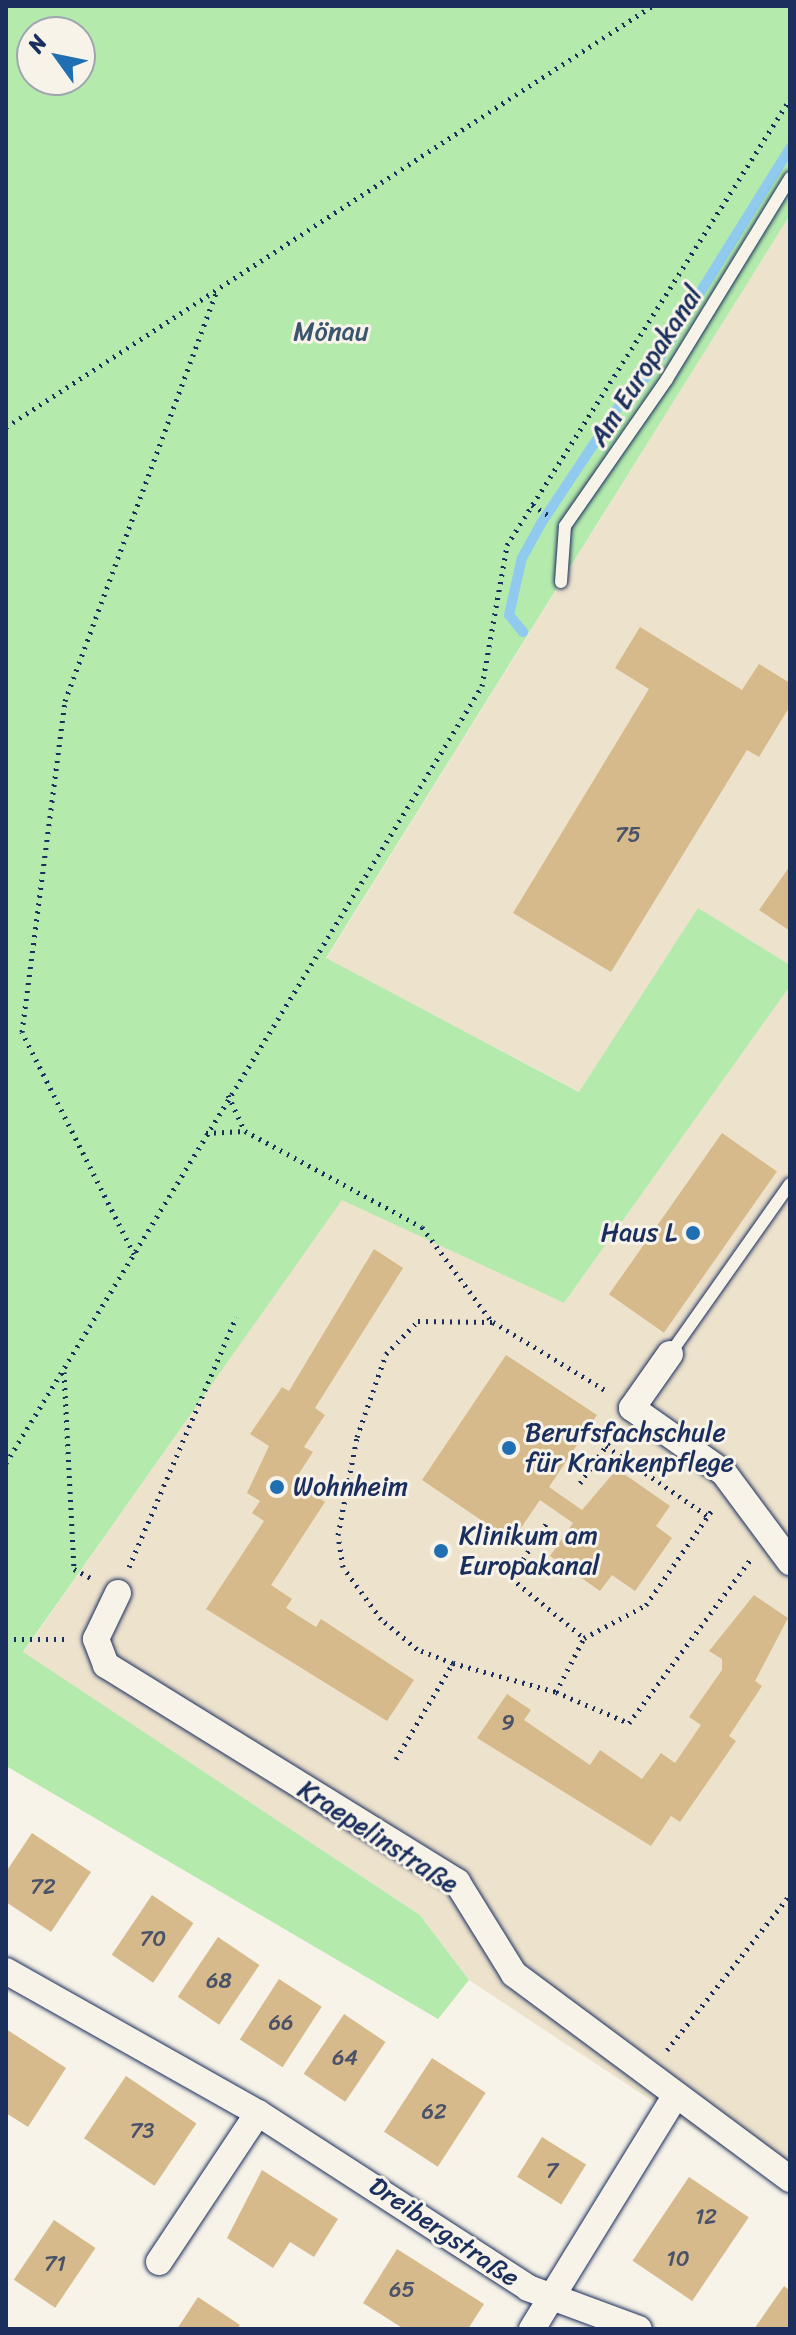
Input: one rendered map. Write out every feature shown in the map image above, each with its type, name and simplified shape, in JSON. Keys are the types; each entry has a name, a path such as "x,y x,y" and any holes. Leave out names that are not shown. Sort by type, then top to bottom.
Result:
{"street":[{"path":"670,1354 632,1408 730,1484 771,1532 790,1562"},
{"path":"96,1639 118,1593"},
{"name":"Kraepelinstraße","path":"96,1639 106,1665 457,1882 514,1974 649,2073 674,2098 790,2179"},
{"name":"Dreibergstraße","path":"6,1971 258,2113 552,2297 639,2329"},
{"path":"532,2329 674,2098"},
{"path":"159,2262 258,2113"}],"lane":[{"name":"Am Europakanal","path":"561,582 565,526 667,379 790,178"},
{"path":"670,1354 790,1184"}],"path":[{"path":"6,427 652,6"},
{"path":"6,1463 228,1095 482,686 507,545 790,99"},
{"path":"134,1254 22,1032 65,701 216,292"},
{"path":"228,1095 245,1131"},
{"path":"206,1133 245,1131 422,1227 493,1322 632,1408 580,1483"},
{"path":"64,1371 74,1569 118,1593 236,1317"},
{"path":"493,1322 426,1320 398,1334 357,1437 338,1535 343,1567 363,1599 417,1649 453,1663 556,1692 629,1723 771,1532"},
{"path":"606,1446 708,1516"},
{"path":"556,1692 584,1638 646,1605 730,1484"},
{"path":"546,1524 511,1578 584,1638"},
{"path":"6,1639 96,1639"},
{"path":"396,1759 453,1663"},
{"path":"649,2073 790,1895"}],"shaded area":[{"path":"790,215 790,965 698,909 580,1092 326,959"},
{"name":"Klinikum am Europakanal","path":"790,986 790,2192 469,1980 420,1915 23,1653 342,1199 564,1303"}],"green space":[{"name":"Mönau","path":"6,6 790,6 790,215 326,958 579,1092 698,908 790,965 790,986 564,1303 342,1200 23,1652 420,1915 469,1980 438,2019 6,1766"}],"building":[{"path":"640,627 742,690 759,664 790,683 790,706 759,757 747,750 611,972 513,913 649,689 615,668"},
{"path":"790,866 790,931 759,910"},
{"name":"Haus L","path":"722,1133 777,1171 664,1333 609,1294"},
{"name":"Wohnheim","path":"374,1249 403,1268 315,1408 325,1415 304,1447 313,1452 294,1481 325,1502 271,1585 292,1599 286,1608 316,1627 321,1619 414,1680 387,1721 206,1609 264,1521 252,1513 260,1501 247,1493 269,1446 250,1434 282,1387 289,1391"},
{"name":"Berufsfachschule für Krankenpflege","path":"506,1355 597,1415 549,1487 582,1510 617,1469 670,1506 656,1526 672,1538 635,1591 612,1575 600,1591 550,1556 573,1523 540,1500 512,1541 422,1480"},
{"path":"754,1595 788,1618 755,1681 762,1686 729,1736 736,1741 680,1822 671,1816 651,1846 477,1738 507,1694 531,1710 524,1720 590,1765 600,1750 642,1779 661,1753 675,1763 701,1725 689,1717 722,1670 722,1659 709,1651"},
{"path":"32,1833 91,1872 51,1932 6,1902 6,1872"},
{"path":"152,1895 193,1923 153,1983 112,1955"},
{"path":"218,1937 259,1965 219,2025 178,1997"},
{"path":"279,1979 322,2007 283,2067 240,2039"},
{"path":"344,2014 385,2042 345,2102 304,2074"},
{"path":"6,2029 66,2068 28,2127 6,2113"},
{"path":"432,2058 486,2093 438,2167 384,2132"},
{"path":"126,2076 196,2124 155,2186 84,2138"},
{"path":"542,2137 586,2165 561,2204 517,2177"},
{"path":"262,2170 338,2219 314,2257 290,2242 273,2268 227,2238"},
{"path":"689,2177 749,2217 692,2301 633,2261"},
{"path":"54,2220 95,2248 55,2308 14,2280"},
{"path":"397,2249 484,2304 468,2329 404,2329 363,2303"},
{"path":"784,2286 790,2291 790,2329 754,2329"},
{"path":"198,2297 240,2325 237,2329 177,2329"}],"waterway":[{"path":"523,632 509,615 522,558 540,525 623,400 650,373 790,148"}],"place":[{"name":"Haus L","path":"693,1233"},
{"name":"Berufsfachschule für Krankenpflege","path":"509,1448"},
{"name":"Wohnheim","path":"277,1487"},
{"name":"Klinikum am Europakanal","path":"441,1551"}]}
